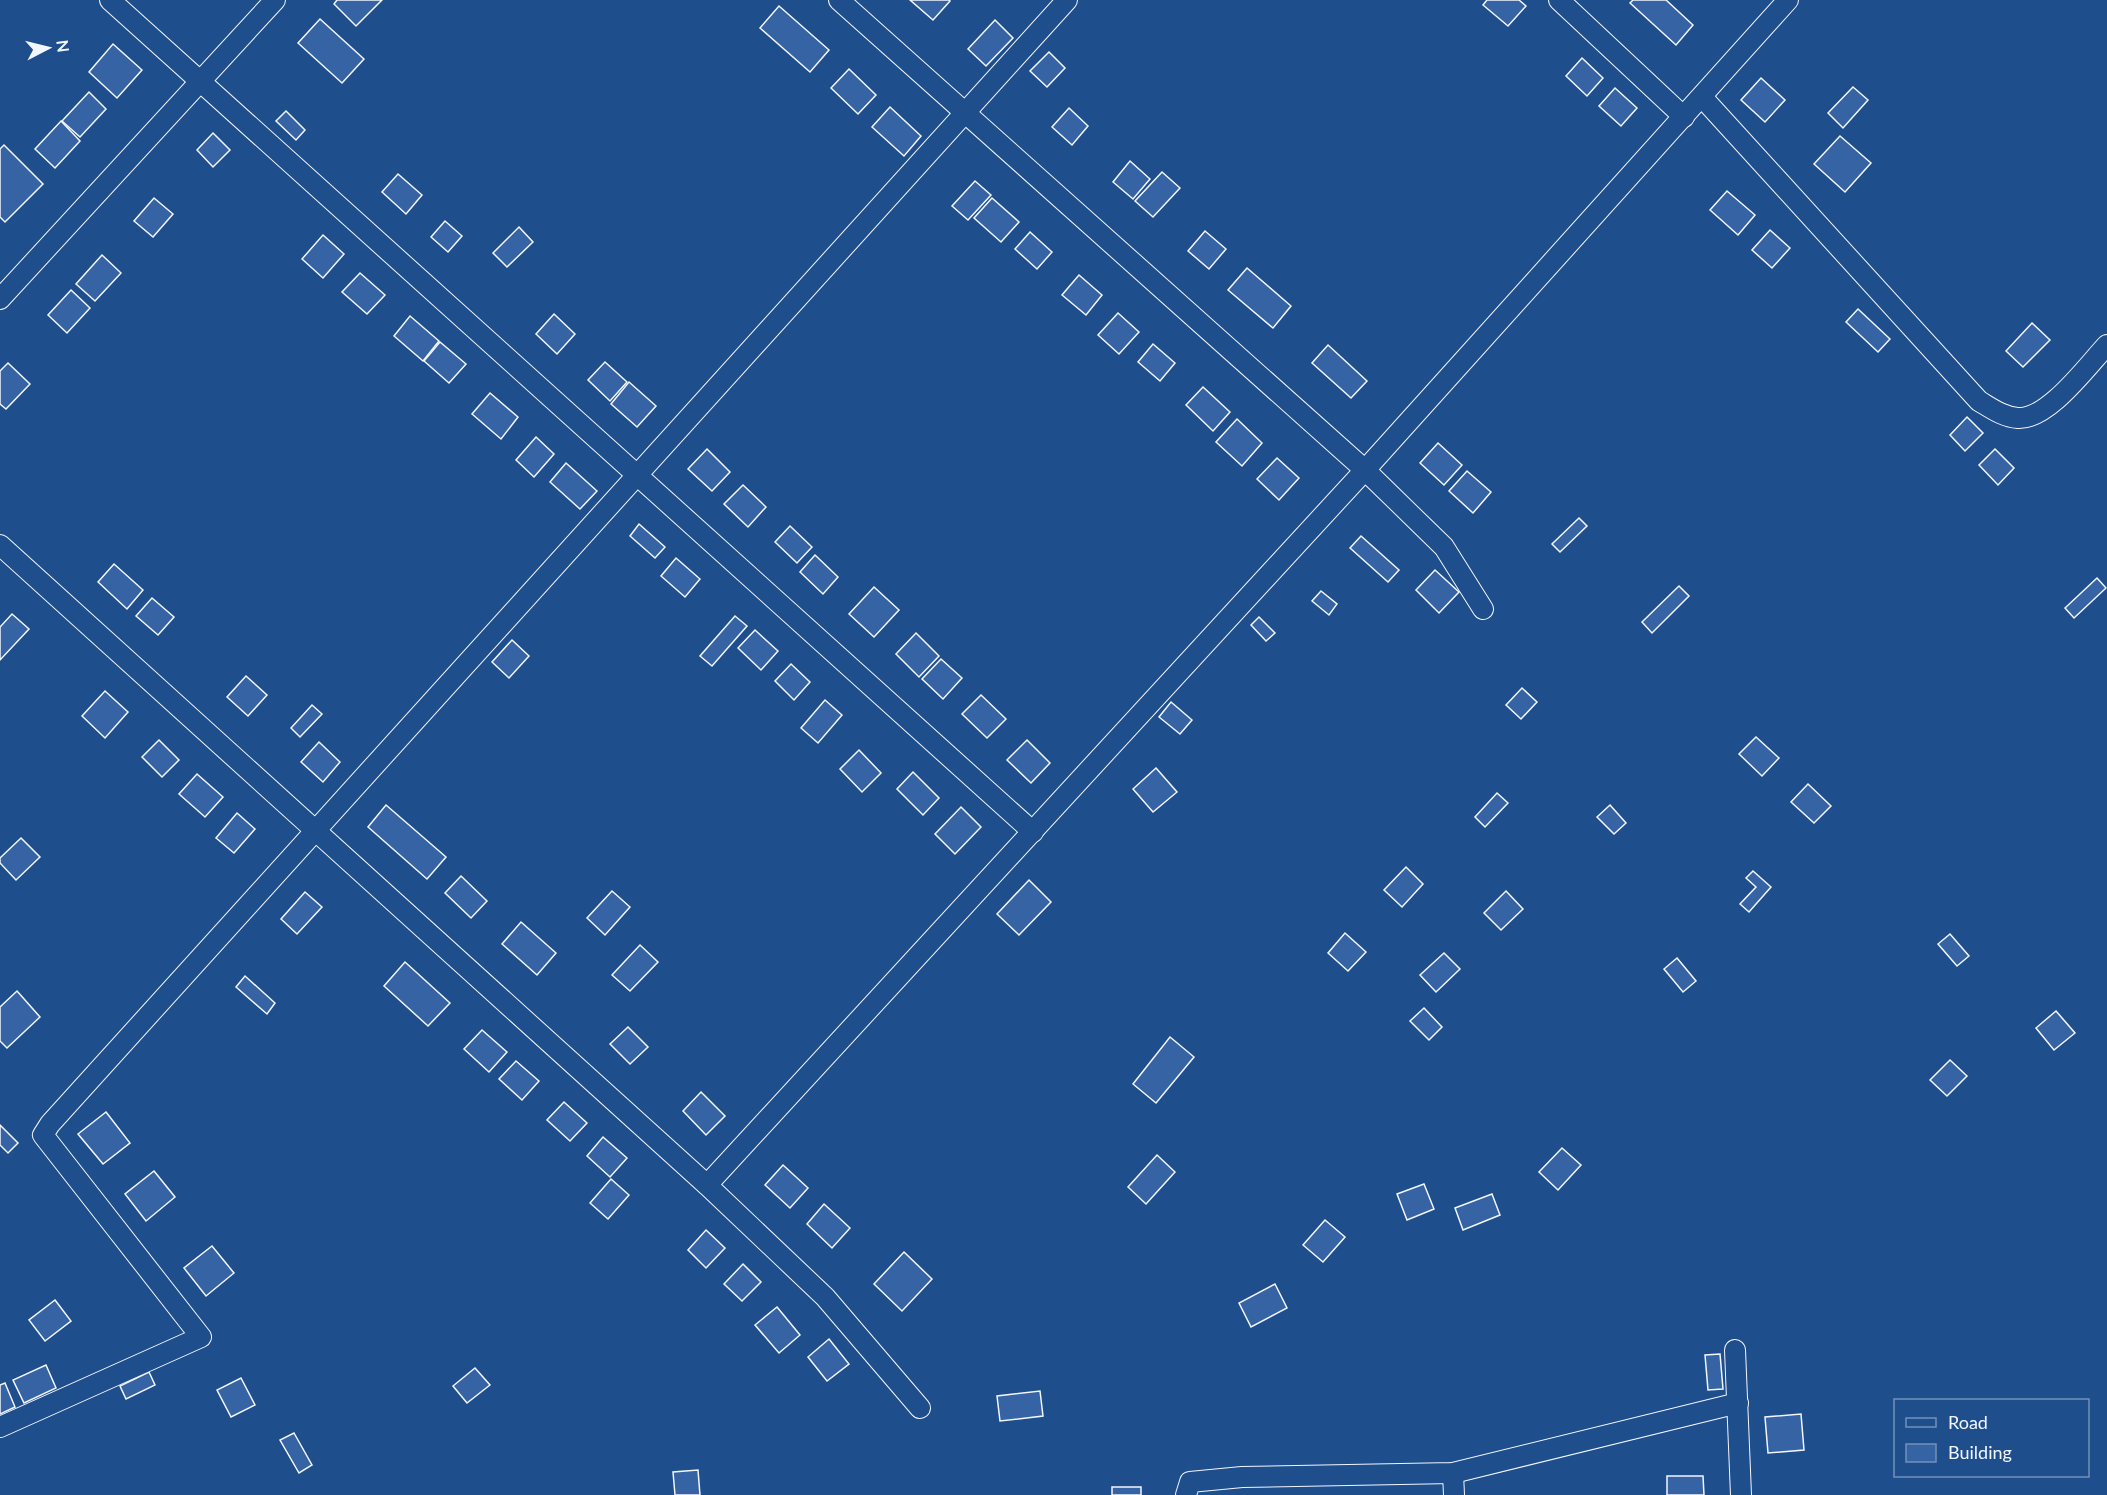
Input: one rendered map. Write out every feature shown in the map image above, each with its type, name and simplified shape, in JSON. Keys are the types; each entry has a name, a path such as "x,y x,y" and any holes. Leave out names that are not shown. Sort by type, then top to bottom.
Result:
{"street":[{"path":"110,0 1033,832"},
{"path":"0,299 275,0"},
{"path":"839,0 1365,470 1444,547 1484,609"},
{"path":"0,1427 201,1337 43,1135 50,1124 639,476 1067,0"},
{"path":"1559,0 1684,117"},
{"path":"707,1185 1365,470 1788,0"},
{"path":"1702,97 1979,401 1999,413 2019,418 2036,413 2054,402 2107,345"},
{"path":"0,545 707,1185 825,1297 920,1408"},
{"path":"1735,1350 1741,1495"},
{"path":"1186,1495 1190,1482 1242,1477 1453,1473 1738,1403"},
{"path":"1453,1473 1454,1495"}],"building":[{"path":"337,0 382,0 356,26 334,4"},
{"path":"910,0 949,0 950,1 933,20"},
{"path":"1487,0 1519,0 1526,6 1508,26 1483,5"},
{"path":"1633,0 1666,0 1693,25 1676,45 1630,3"},
{"path":"779,6 829,50 810,72 760,28"},
{"path":"320,19 364,59 342,83 298,43"},
{"path":"995,20 1013,38 986,66 968,49"},
{"path":"113,44 142,70 117,98 89,72"},
{"path":"1049,52 1065,68 1047,87 1030,71"},
{"path":"1582,58 1603,78 1587,96 1566,76"},
{"path":"849,69 876,95 858,114 831,88"},
{"path":"1761,78 1785,100 1765,122 1741,100"},
{"path":"1853,87 1868,100 1843,128 1828,113"},
{"path":"1615,88 1637,108 1621,126 1599,106"},
{"path":"89,92 106,109 80,137 62,121"},
{"path":"890,107 921,136 904,156 872,127"},
{"path":"1069,108 1088,126 1072,145 1052,127"},
{"path":"286,111 305,130 296,140 276,121"},
{"path":"61,121 80,141 55,168 35,149"},
{"path":"213,133 230,150 213,167 197,150"},
{"path":"1840,136 1871,163 1845,192 1814,164"},
{"path":"4,145 43,184 5,222 0,217 0,149"},
{"path":"1130,161 1150,179 1133,199 1113,182"},
{"path":"1162,172 1180,188 1153,217 1135,201"},
{"path":"398,174 422,195 406,214 382,192"},
{"path":"975,181 991,195 968,220 952,206"},
{"path":"1727,191 1755,215 1738,235 1710,210"},
{"path":"154,198 173,214 153,237 134,221"},
{"path":"992,198 1019,222 1001,242 974,218"},
{"path":"445,221 462,236 448,252 431,237"},
{"path":"519,227 533,242 507,267 493,253"},
{"path":"1770,230 1790,248 1772,268 1752,250"},
{"path":"1205,231 1226,249 1209,269 1188,251"},
{"path":"1030,232 1052,252 1037,269 1015,249"},
{"path":"323,235 344,254 323,278 302,259"},
{"path":"102,255 121,273 95,301 76,284"},
{"path":"1247,268 1291,306 1273,328 1228,290"},
{"path":"360,273 385,295 367,314 342,292"},
{"path":"1079,275 1102,295 1086,315 1062,295"},
{"path":"71,290 90,308 67,333 48,315"},
{"path":"1858,309 1890,339 1878,352 1846,322"},
{"path":"1118,313 1139,332 1119,354 1098,335"},
{"path":"554,314 575,334 557,354 536,334"},
{"path":"410,316 439,341 423,361 394,336"},
{"path":"2032,323 2050,340 2023,367 2006,351"},
{"path":"440,342 466,364 449,383 424,361"},
{"path":"1153,344 1175,363 1160,381 1138,362"},
{"path":"1328,345 1367,381 1351,398 1312,363"},
{"path":"605,362 627,382 610,401 588,380"},
{"path":"8,363 30,384 6,409 0,404 0,371"},
{"path":"629,382 656,406 637,427 611,404"},
{"path":"1203,387 1230,412 1213,431 1186,405"},
{"path":"490,393 518,417 501,439 472,414"},
{"path":"1967,417 1983,433 1965,451 1950,435"},
{"path":"1237,419 1262,443 1242,466 1216,442"},
{"path":"536,437 554,454 534,477 516,460"},
{"path":"1438,443 1462,465 1444,485 1420,463"},
{"path":"707,449 730,472 712,491 688,469"},
{"path":"1995,449 2014,468 1998,485 1979,465"},
{"path":"1277,458 1299,478 1279,500 1257,479"},
{"path":"566,463 597,491 580,509 550,482"},
{"path":"1467,471 1491,492 1473,513 1449,491"},
{"path":"743,485 766,507 748,527 724,504"},
{"path":"1579,518 1587,526 1560,552 1552,544"},
{"path":"639,524 665,547 655,558 630,536"},
{"path":"790,526 812,547 797,563 775,542"},
{"path":"1361,536 1399,570 1388,582 1350,548"},
{"path":"815,555 838,577 823,594 800,572"},
{"path":"676,558 700,579 685,597 661,576"},
{"path":"114,564 143,590 127,609 98,582"},
{"path":"1435,570 1459,592 1439,613 1416,590"},
{"path":"2097,578 2106,588 2074,618 2065,608"},
{"path":"1679,586 1689,596 1652,633 1642,622"},
{"path":"874,587 899,610 874,637 849,614"},
{"path":"1321,591 1337,604 1329,615 1312,601"},
{"path":"152,598 174,617 158,635 136,616"},
{"path":"12,614 29,629 0,660 0,627"},
{"path":"735,616 747,626 712,666 700,656"},
{"path":"1259,617 1275,633 1266,641 1251,625"},
{"path":"755,630 778,651 761,670 738,648"},
{"path":"916,633 939,656 919,677 896,654"},
{"path":"512,640 529,656 509,678 492,662"},
{"path":"941,659 962,678 943,699 922,679"},
{"path":"791,664 810,682 794,700 775,681"},
{"path":"246,676 267,695 248,716 227,697"},
{"path":"1522,688 1537,702 1521,719 1506,705"},
{"path":"105,691 128,712 105,738 82,716"},
{"path":"981,695 1006,719 987,738 962,714"},
{"path":"825,700 842,715 818,743 801,728"},
{"path":"1171,702 1192,720 1180,734 1159,717"},
{"path":"312,705 322,714 300,737 291,728"},
{"path":"1756,737 1779,758 1762,776 1739,754"},
{"path":"159,740 179,760 162,777 142,757"},
{"path":"1027,740 1050,763 1031,783 1007,760"},
{"path":"319,742 340,762 323,782 301,762"},
{"path":"859,750 881,773 862,792 840,769"},
{"path":"1156,768 1177,792 1153,812 1133,789"},
{"path":"913,772 939,798 923,815 897,789"},
{"path":"197,774 223,797 205,817 179,794"},
{"path":"1808,784 1831,806 1814,823 1791,802"},
{"path":"1497,793 1508,803 1485,827 1475,817"},
{"path":"386,805 446,857 427,879 368,827"},
{"path":"1610,805 1626,823 1614,834 1597,817"},
{"path":"961,807 981,827 955,854 935,834"},
{"path":"237,813 255,829 234,853 216,838"},
{"path":"21,838 40,857 16,880 0,863 0,858"},
{"path":"1406,867 1423,884 1402,907 1384,890"},
{"path":"1753,871 1771,887 1749,912 1740,904 1756,887 1746,878"},
{"path":"461,876 487,901 471,918 445,893"},
{"path":"1029,880 1051,902 1019,935 997,914"},
{"path":"612,891 630,907 605,935 587,918"},
{"path":"1506,891 1523,909 1501,930 1484,913"},
{"path":"305,892 322,907 297,934 281,919"},
{"path":"521,922 556,953 537,975 502,944"},
{"path":"1345,933 1366,952 1348,971 1328,953"},
{"path":"1950,934 1969,956 1957,966 1938,944"},
{"path":"640,945 658,962 630,991 612,975"},
{"path":"1444,953 1460,969 1436,992 1420,975"},
{"path":"1677,958 1696,981 1683,992 1664,969"},
{"path":"405,962 450,1003 428,1026 384,986"},
{"path":"245,976 275,1003 267,1014 236,987"},
{"path":"17,991 40,1017 7,1048 0,1041 0,1007"},
{"path":"1424,1008 1442,1027 1429,1040 1410,1021"},
{"path":"2056,1011 2075,1033 2054,1050 2036,1028"},
{"path":"628,1027 648,1047 630,1064 610,1044"},
{"path":"482,1030 507,1052 489,1072 464,1049"},
{"path":"1170,1037 1194,1057 1156,1103 1133,1084"},
{"path":"1950,1060 1967,1076 1947,1096 1930,1080"},
{"path":"516,1061 539,1081 522,1100 499,1079"},
{"path":"701,1092 725,1116 706,1135 683,1111"},
{"path":"564,1102 587,1123 570,1141 547,1120"},
{"path":"106,1112 130,1143 103,1164 78,1134"},
{"path":"0,1125 18,1143 8,1153 0,1145"},
{"path":"603,1137 627,1158 610,1177 587,1156"},
{"path":"1562,1148 1581,1165 1558,1190 1539,1172"},
{"path":"1157,1155 1175,1172 1146,1204 1128,1187"},
{"path":"783,1165 808,1188 790,1208 765,1185"},
{"path":"154,1171 175,1197 146,1221 125,1194"},
{"path":"611,1179 629,1195 608,1219 590,1203"},
{"path":"1424,1184 1434,1209 1407,1220 1397,1194"},
{"path":"1492,1194 1500,1215 1463,1230 1455,1208"},
{"path":"824,1204 850,1228 832,1248 807,1224"},
{"path":"1325,1220 1345,1237 1323,1262 1303,1245"},
{"path":"706,1230 725,1248 706,1268 688,1250"},
{"path":"212,1246 234,1273 206,1296 184,1268"},
{"path":"904,1252 932,1279 902,1311 874,1284"},
{"path":"743,1264 761,1282 742,1301 724,1284"},
{"path":"1275,1284 1287,1308 1251,1327 1239,1303"},
{"path":"55,1300 71,1321 45,1341 29,1320"},
{"path":"777,1307 800,1335 779,1353 755,1325"},
{"path":"829,1339 849,1364 827,1381 808,1357"},
{"path":"1720,1354 1723,1389 1708,1390 1705,1355"},
{"path":"46,1365 56,1388 24,1403 13,1380"},
{"path":"475,1368 490,1385 467,1403 453,1386"},
{"path":"149,1372 155,1385 126,1399 120,1386"},
{"path":"241,1378 255,1405 231,1417 217,1390"},
{"path":"5,1383 15,1407 0,1414 0,1385"},
{"path":"1040,1391 1043,1416 1000,1421 997,1396"},
{"path":"1801,1414 1804,1450 1768,1453 1765,1417"},
{"path":"294,1433 312,1465 299,1473 280,1440"},
{"path":"698,1470 700,1495 675,1495 673,1472"},
{"path":"1667,1476 1703,1476 1704,1495 1667,1495"},
{"path":"1112,1487 1141,1487 1141,1495 1112,1495"}]}
